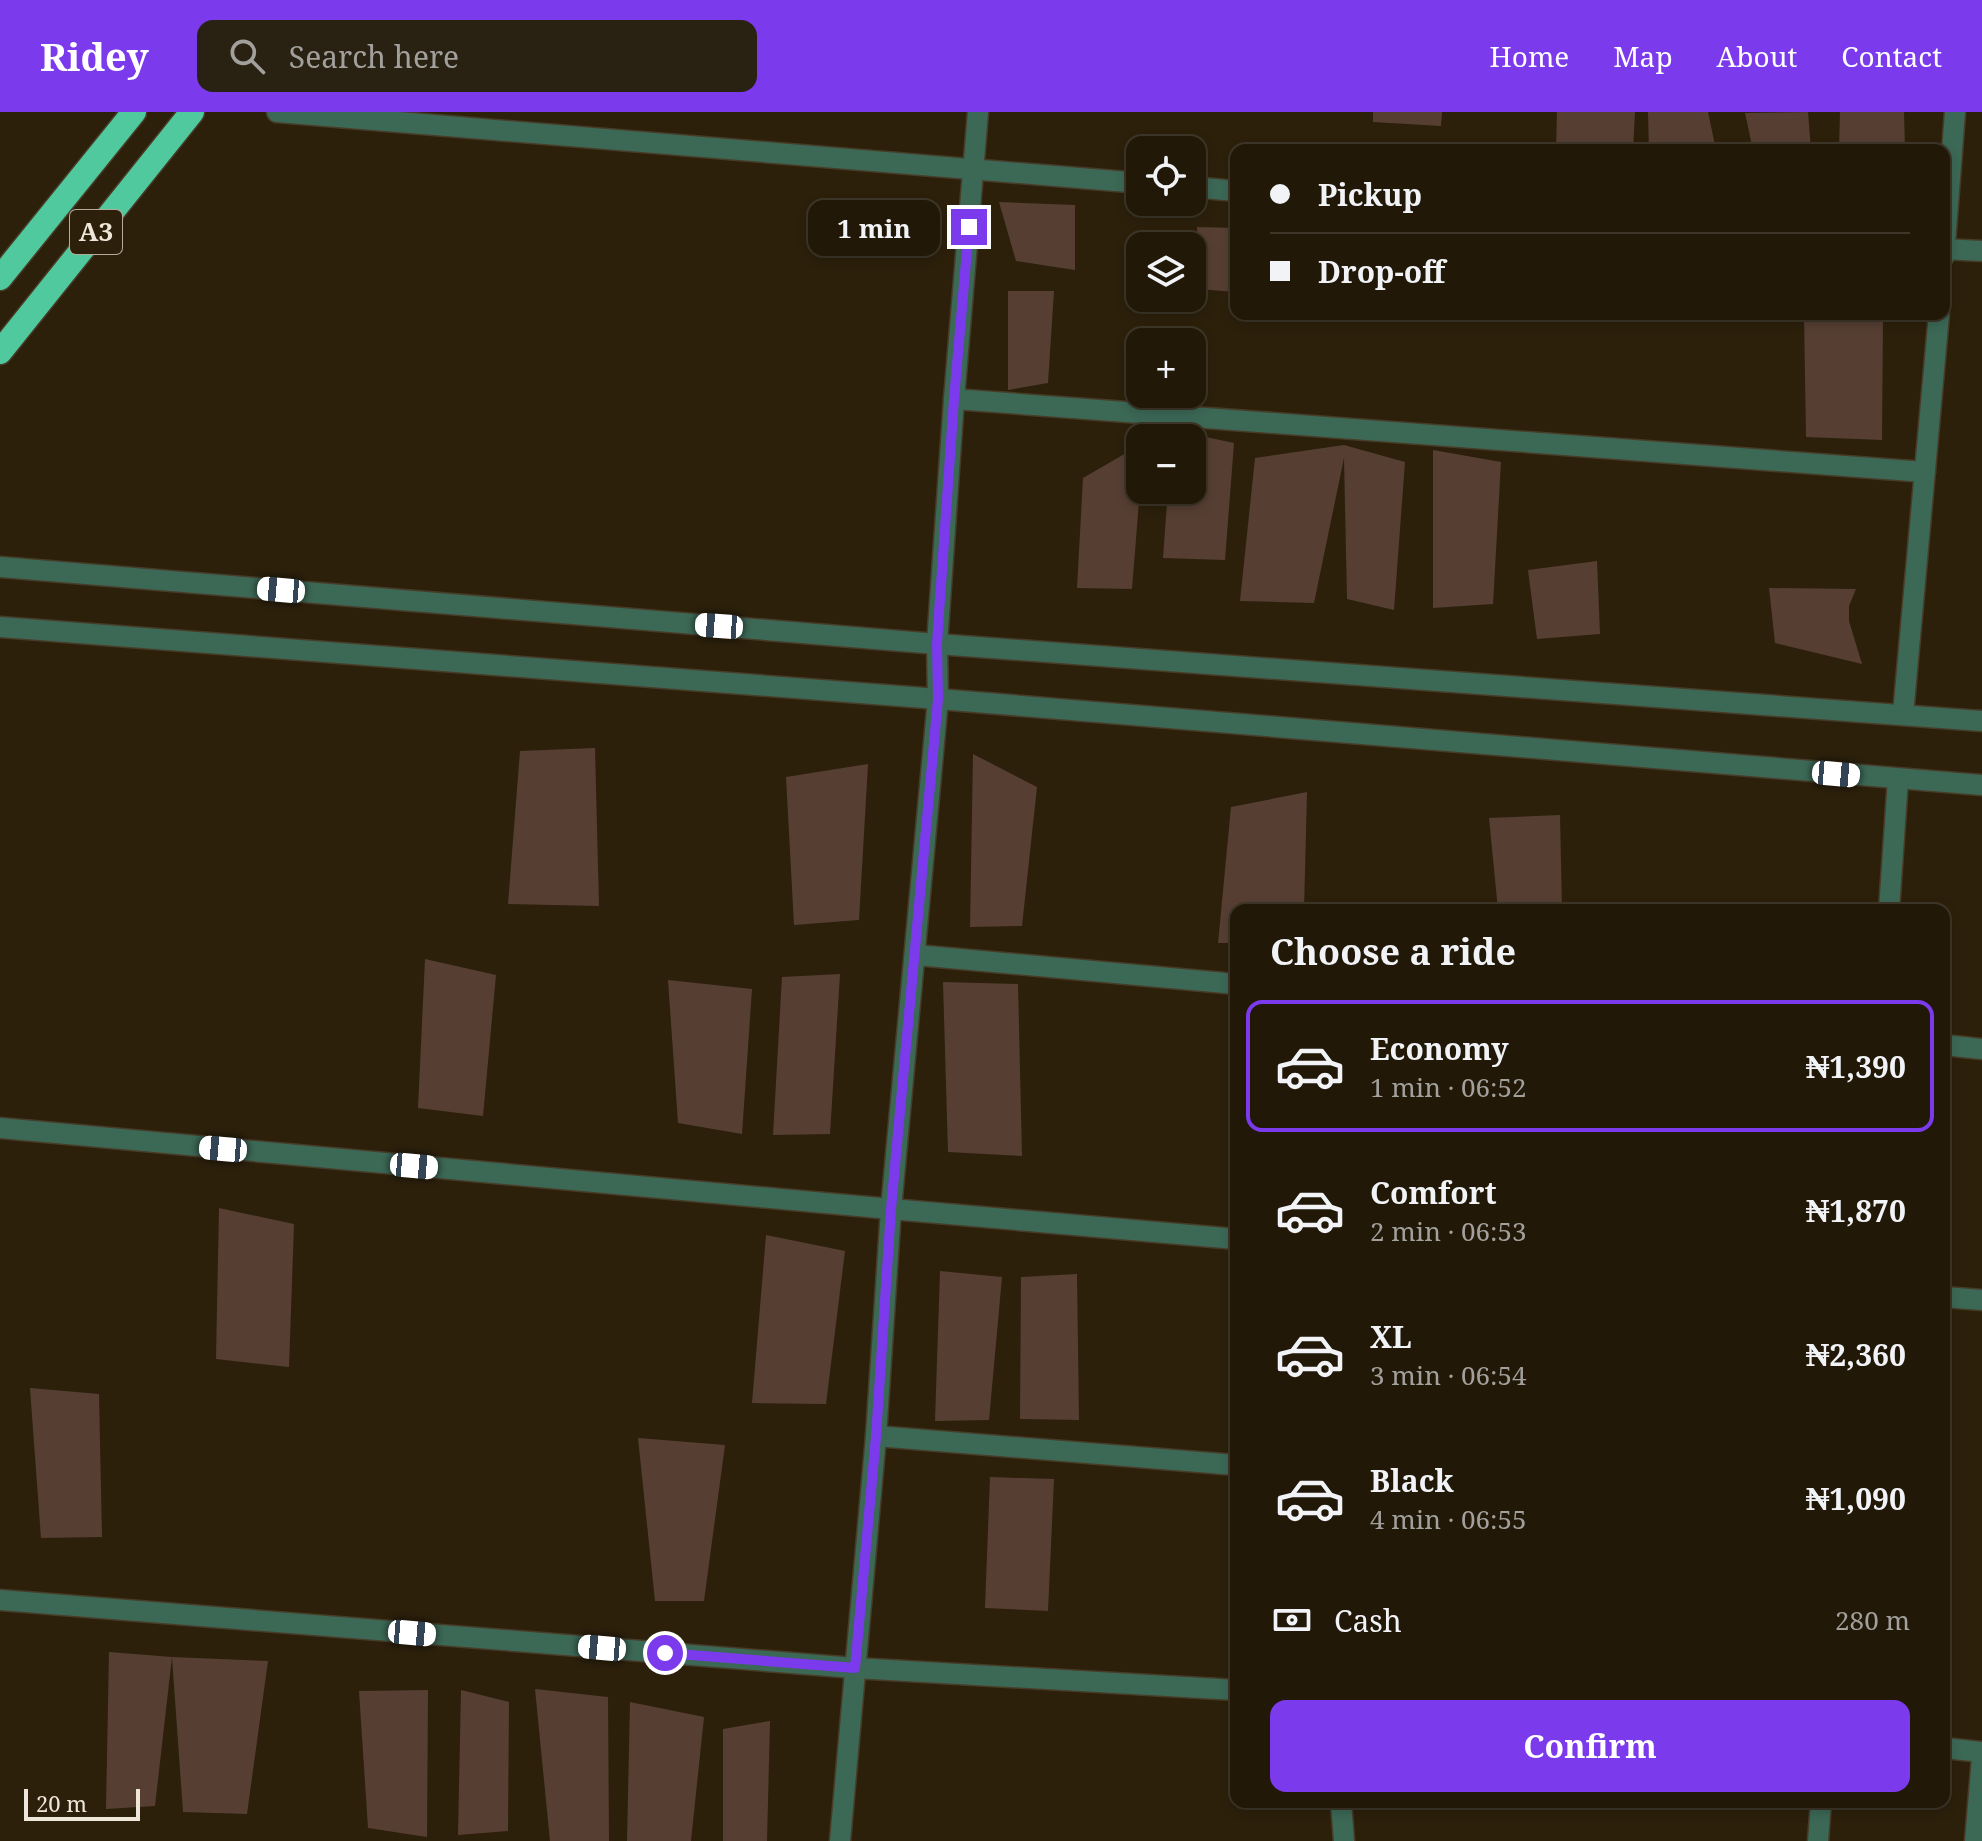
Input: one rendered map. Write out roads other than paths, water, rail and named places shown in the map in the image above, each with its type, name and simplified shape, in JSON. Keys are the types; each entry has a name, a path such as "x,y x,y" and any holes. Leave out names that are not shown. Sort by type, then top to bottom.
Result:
{"highway":[{"name":"A3","path":"0,278 134,112"},
{"name":"A3","path":"0,352 192,112"}],"street":[{"path":"277,112 1126,182"},
{"path":"840,1841 876,1436 891,1209 938,699 937,644 978,112"},
{"path":"1950,174 1955,112"},
{"path":"1206,188 1230,190"},
{"path":"1950,249 1982,251"},
{"path":"1903,715 1938,320"},
{"path":"954,399 1925,472"},
{"path":"0,567 937,644 1982,721"},
{"path":"0,627 938,699 1982,785"},
{"path":"1889,904 1898,779"},
{"path":"916,955 1230,983"},
{"path":"1950,1046 1982,1049"},
{"path":"0,1128 1230,1238"},
{"path":"1950,1297 1982,1300"},
{"path":"876,1436 1230,1465"},
{"path":"0,1600 855,1668 1230,1690"},
{"path":"1950,1749 1982,1755 1975,1841"},
{"path":"1341,1808 1344,1841"},
{"path":"1818,1841 1821,1808"}]}
